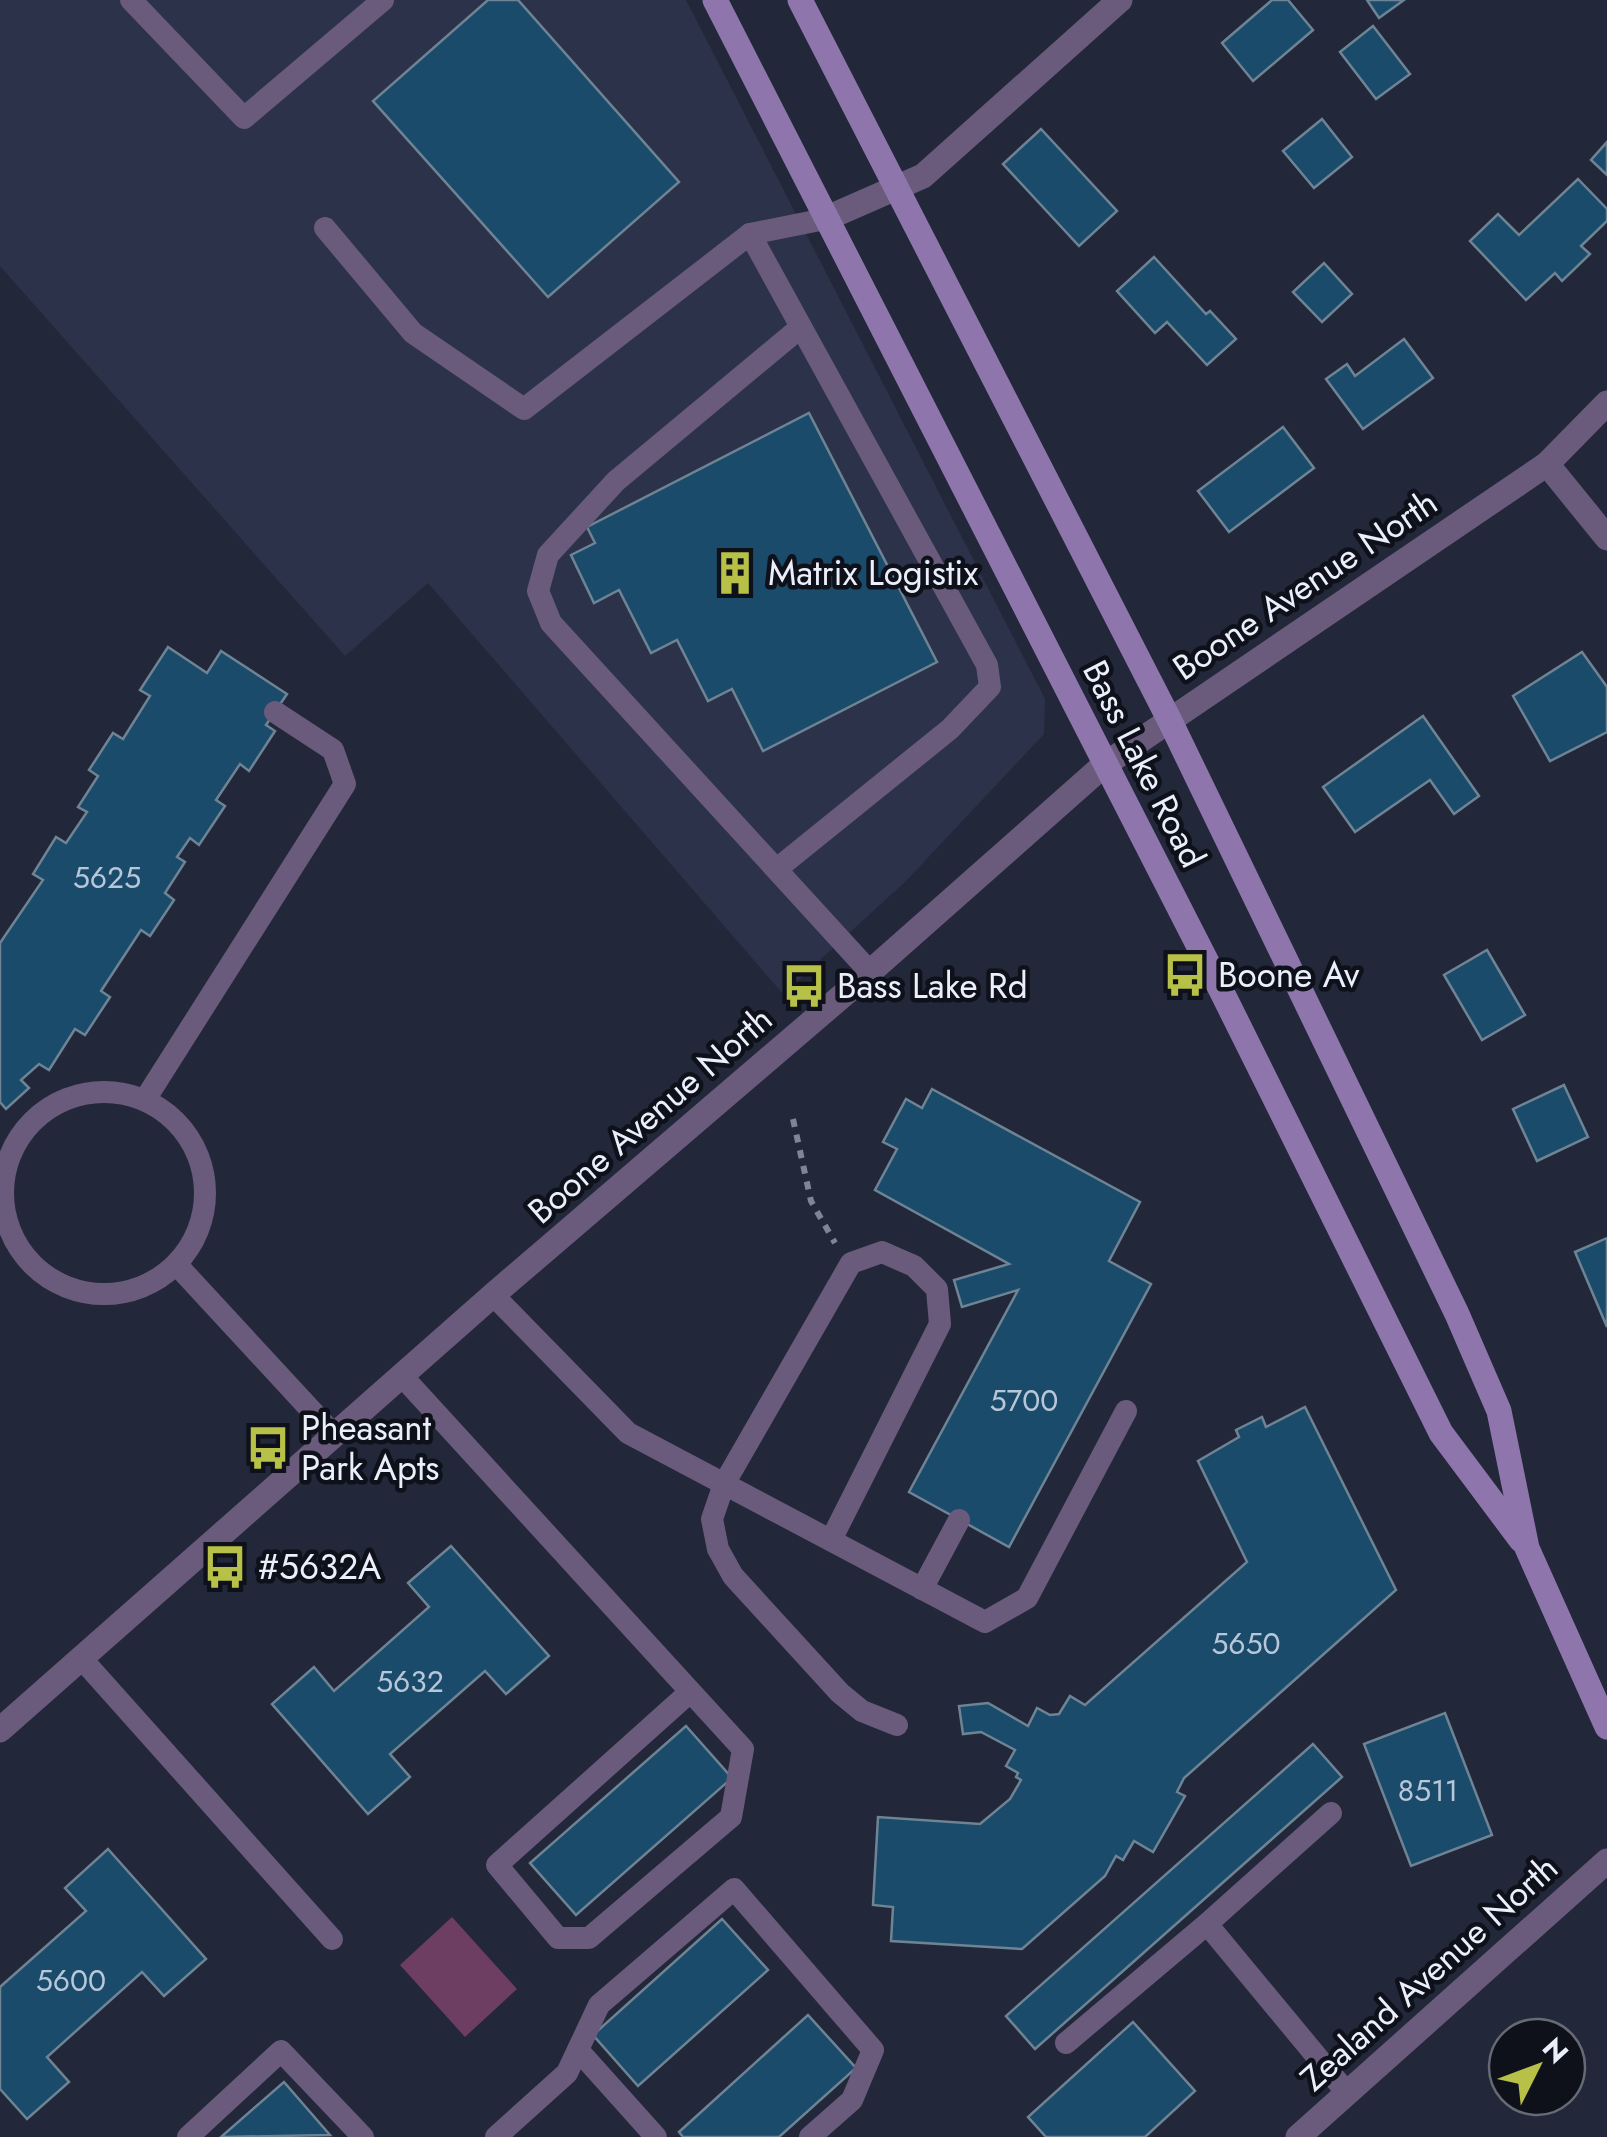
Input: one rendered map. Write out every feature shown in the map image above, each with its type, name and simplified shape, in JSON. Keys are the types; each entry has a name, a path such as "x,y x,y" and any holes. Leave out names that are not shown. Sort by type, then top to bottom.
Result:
{"main road":[{"name":"Bass Lake Road","path":"716,0 1442,1432 1528,1548"},
{"name":"Bass Lake Road","path":"800,0 1169,720 1346,1082 1492,1394 1528,1548 1607,1727"}],"street":[{"path":"825,218 923,176 1120,0"},
{"name":"Boone Avenue North","path":"0,1730 1104,765 1547,464 1607,403"},
{"path":"1547,464 1607,538"},
{"name":"Zealand Avenue North","path":"1298,2137 1607,1860"}],"lane":[{"path":"131,0 244,118 383,0"},
{"path":"325,228 413,333 524,410 750,234 825,218"},
{"path":"750,234 987,665 990,686 950,729 778,868"},
{"path":"801,327 616,481 548,554 538,592 551,623 870,972"},
{"path":"146,1098 345,784 332,750 275,712"},
{"path":"106,1090 146,1098 169,1114 191,1139 204,1170 206,1205 196,1237 176,1265 150,1284 134,1290 118,1294 84,1293 53,1281 27,1260 4,1223 5,1166 19,1136 42,1110 72,1095 106,1090"},
{"path":"831,1540 940,1324 938,1290 914,1266 882,1252 852,1263 724,1484 712,1519 718,1548 733,1576 840,1693 862,1710 897,1724"},
{"path":"176,1265 334,1436"},
{"path":"494,1295 628,1433 985,1622 1027,1598 1126,1411"},
{"path":"402,1376 742,1749 730,1817 589,1938 558,1938 497,1866 690,1692"},
{"path":"922,1589 959,1520"},
{"path":"81,1658 332,1939"},
{"path":"1066,2043 1331,1812"},
{"path":"496,2137 567,2074 599,2005 734,1889 874,2050 852,2100 810,2137"},
{"path":"1206,1924 1347,2093"},
{"path":"578,2050 656,2137"},
{"path":"188,2137 281,2051 362,2137"}],"path":[{"path":"793,1119 811,1200 834,1242 852,1263"}],"shaded area":[{"path":"0,0 686,0 1045,699 1044,734 908,879 783,994 428,583 345,656 0,266"},
{"path":"452,1917 517,1989 465,2037 400,1965"}],"building":[{"path":"488,0 518,0 679,182 548,297 373,101"},
{"path":"1272,0 1288,0 1313,30 1253,81 1222,43"},
{"path":"1367,0 1404,0 1379,18"},
{"path":"1373,26 1410,74 1376,99 1340,52"},
{"path":"1322,119 1352,157 1314,188 1283,151"},
{"path":"1041,129 1117,211 1079,246 1003,164"},
{"path":"1607,142 1607,175 1591,160"},
{"path":"1578,179 1607,209 1607,221 1581,246 1590,254 1562,281 1555,273 1526,300 1470,241 1498,214 1519,235"},
{"path":"1154,257 1206,314 1210,311 1236,339 1207,365 1167,322 1155,333 1117,291"},
{"path":"1324,263 1352,294 1322,322 1293,292"},
{"path":"1404,339 1433,378 1363,429 1326,379 1347,364 1355,376"},
{"name":"Matrix Logistix","path":"809,413 937,662 763,751 732,689 708,701 677,640 651,653 619,590 594,603 571,555 595,543 587,527"},
{"path":"1283,427 1314,468 1229,532 1198,491"},
{"path":"168,647 207,673 221,651 287,694 266,725 275,731 249,771 240,764 216,800 225,806 199,845 190,838 177,857 185,862 165,893 174,900 150,936 141,930 101,991 110,997 85,1035 75,1029 49,1070 39,1064 21,1080 29,1088 6,1109 0,1102 0,943 43,880 33,874 56,837 66,843 87,812 78,807 98,776 89,770 113,733 123,739 150,696 140,690"},
{"path":"1582,652 1607,687 1607,732 1550,761 1513,696"},
{"path":"1423,716 1479,796 1454,814 1430,780 1355,832 1323,787"},
{"path":"1487,950 1525,1015 1482,1040 1444,975"},
{"path":"1564,1085 1588,1137 1537,1161 1513,1109"},
{"path":"932,1089 1140,1202 1109,1261 1151,1284 1009,1547 909,1492 1018,1290 962,1307 954,1280 1009,1264 875,1190 897,1149 883,1142 906,1099 922,1108"},
{"path":"1607,1238 1607,1327 1575,1252"},
{"path":"1305,1407 1396,1590 1184,1778 1177,1792 1185,1796 1153,1852 1134,1841 1123,1860 1116,1856 1105,1876 1022,1949 891,1941 893,1907 873,1905 878,1817 980,1824 1010,1799 1021,1780 1016,1777 1018,1773 1006,1766 1015,1750 981,1732 963,1734 959,1706 988,1703 1028,1726 1037,1708 1050,1715 1059,1714 1070,1696 1085,1705 1247,1562 1198,1461 1239,1437 1236,1430 1262,1417 1266,1427"},
{"path":"451,1546 549,1656 506,1694 485,1671 390,1754 410,1777 368,1814 272,1704 314,1667 334,1691 429,1607 408,1583"},
{"path":"1445,1713 1492,1835 1411,1866 1364,1744"},
{"path":"686,1726 732,1778 576,1915 530,1863"},
{"path":"1313,1744 1342,1777 1035,2049 1006,2016"},
{"path":"108,1849 206,1959 164,1996 142,1972 47,2057 69,2082 27,2119 0,2089 0,1987 86,1911 65,1888"},
{"path":"722,1919 768,1970 638,2086 593,2035"},
{"path":"808,2015 856,2068 779,2137 683,2137 679,2132"},
{"path":"1133,2022 1195,2091 1145,2137 1046,2137 1028,2117"},
{"path":"284,2082 330,2135 221,2137"}],"place":[{"name":"Matrix Logistix","path":"735,573"},
{"name":"Boone Av","path":"1185,975"},
{"name":"Bass Lake Rd","path":"804,986"},
{"name":"Pheasant Park Apts","path":"268,1448"},
{"name":"#5632A","path":"225,1567"}]}
